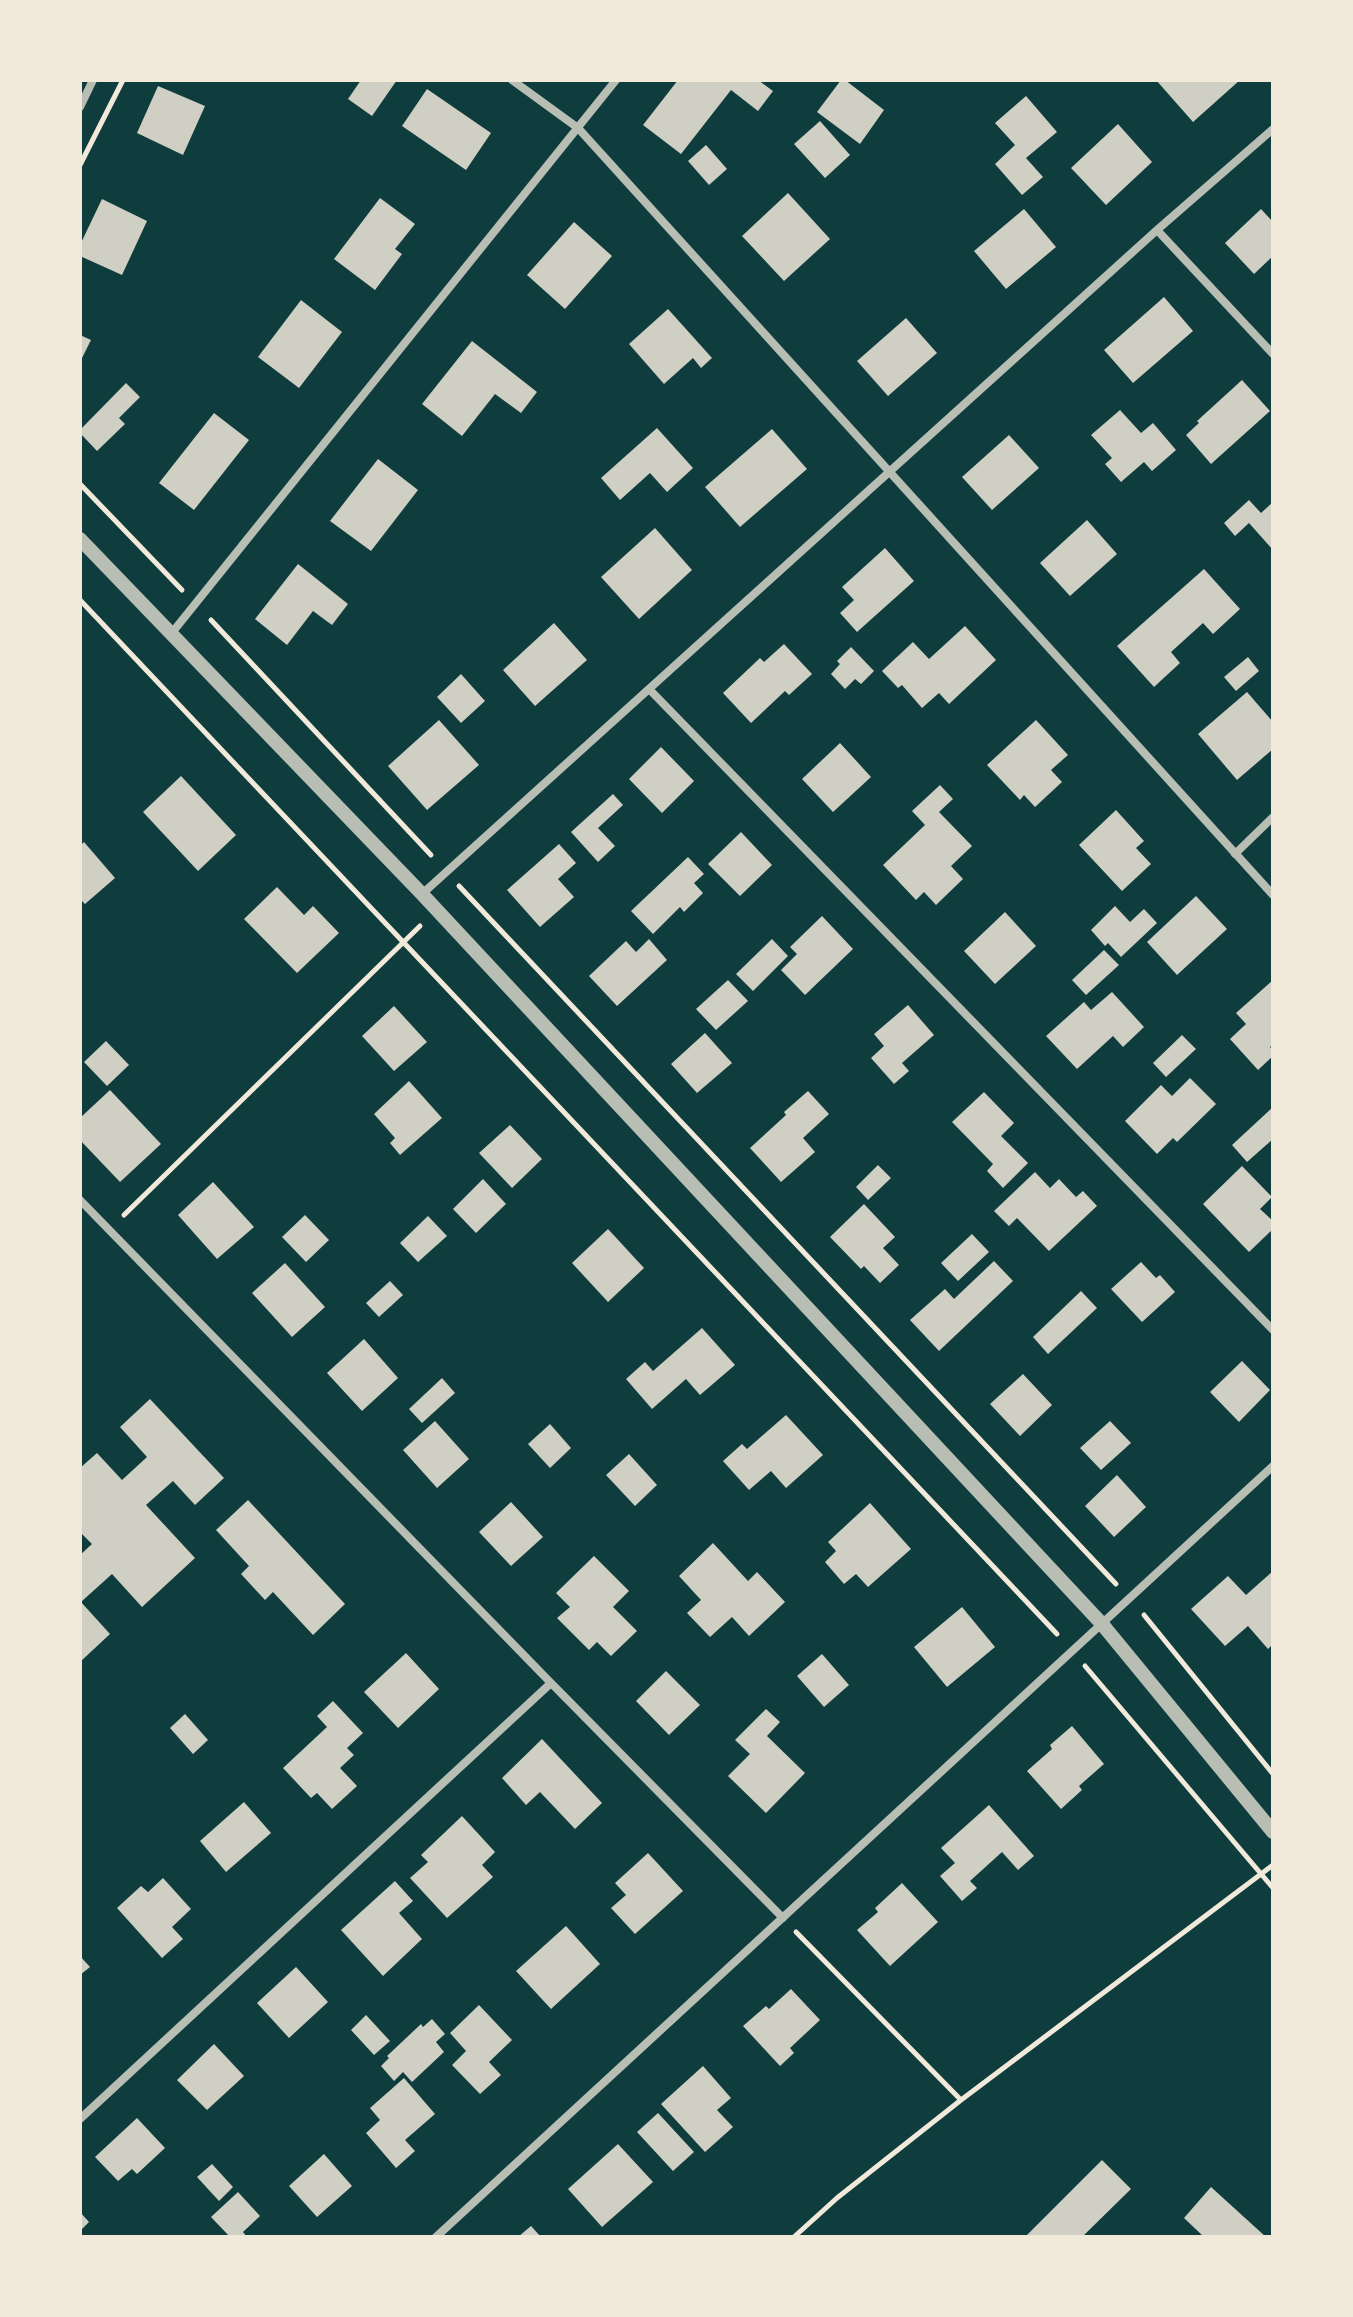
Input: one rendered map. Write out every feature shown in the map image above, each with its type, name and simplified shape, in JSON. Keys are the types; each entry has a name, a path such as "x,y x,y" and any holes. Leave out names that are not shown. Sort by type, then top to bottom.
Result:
{"street":[{"path":"80,107 93,80"},
{"path":"512,80 578,128 1273,895"},
{"path":"171,634 616,80"},
{"path":"422,894 1157,230 1273,129"},
{"path":"1157,230 1273,354"},
{"path":"80,539 422,894 1102,1624 1273,1832"},
{"path":"649,689 1273,1330"},
{"path":"1235,854 1273,817"},
{"path":"80,1200 783,1918"},
{"path":"436,2237 1273,1466"},
{"path":"80,2118 551,1683"}],"path":[{"path":"80,165 123,80"},
{"path":"80,484 1129,1598 1273,1774"},
{"path":"80,600 1073,1651 1273,1888"},
{"path":"109,1230 405,942"},
{"path":"794,2237 837,2198 961,2100 1273,1865"},
{"path":"783,1918 961,2100"}],"building":[{"path":"361,80 397,80 372,116 348,99"},
{"path":"678,80 758,80 773,91 758,111 731,90 681,154 643,125"},
{"path":"841,80 884,110 860,144 817,112"},
{"path":"1156,80 1240,80 1193,122"},
{"path":"158,86 205,106 183,155 137,133"},
{"path":"427,89 491,133 466,170 402,126"},
{"path":"1026,96 1057,132 1026,158 1043,177 1022,195 995,164 1015,145 995,123"},
{"path":"820,121 850,155 825,178 794,144"},
{"path":"1118,124 1152,162 1106,205 1071,168"},
{"path":"706,145 727,169 709,185 688,161"},
{"path":"788,193 830,239 784,281 742,236"},
{"path":"380,198 415,224 395,249 402,254 375,290 334,259"},
{"path":"102,199 147,221 122,275 80,256 80,245"},
{"path":"1024,209 1056,247 1006,289 974,251"},
{"path":"1261,209 1273,222 1273,256 1254,274 1225,243"},
{"path":"574,222 612,256 565,309 527,275"},
{"path":"1164,297 1193,331 1133,383 1104,350"},
{"path":"301,300 342,332 299,388 258,357"},
{"path":"668,309 712,358 701,368 693,358 664,384 629,344"},
{"path":"906,318 937,353 888,396 857,361"},
{"path":"80,335 91,340 80,362"},
{"path":"472,341 537,392 521,413 495,394 462,436 422,404"},
{"path":"1242,380 1270,411 1211,464 1186,435"},
{"path":"126,383 140,397 119,418 125,424 97,451 80,430"},
{"path":"1120,410 1141,433 1153,423 1176,450 1152,471 1144,462 1121,482 1105,464 1112,458 1091,435"},
{"path":"214,413 249,440 194,510 159,483"},
{"path":"657,428 693,468 667,492 650,473 620,500 601,478"},
{"path":"772,429 807,469 740,527 705,487"},
{"path":"1009,435 1039,468 992,510 962,477"},
{"path":"378,459 418,490 371,551 330,521"},
{"path":"1249,500 1261,513 1273,502 1273,550 1249,523 1235,536 1224,523"},
{"path":"1087,520 1117,554 1070,596 1040,563"},
{"path":"655,528 692,570 639,619 601,577"},
{"path":"885,548 914,581 857,632 840,613 854,600 842,587"},
{"path":"298,564 348,604 332,625 313,611 287,645 255,619"},
{"path":"1204,569 1240,609 1213,634 1203,623 1171,652 1180,663 1154,687 1117,646"},
{"path":"554,623 587,660 535,706 503,670"},
{"path":"965,626 996,660 949,704 939,693 922,708 902,685 898,688 882,671 913,642 929,659"},
{"path":"784,644 812,674 789,695 785,691 751,723 723,693 760,658 764,662"},
{"path":"851,647 874,671 861,684 855,679 845,689 831,674 840,664 837,661"},
{"path":"1248,657 1259,671 1236,691 1224,677"},
{"path":"461,674 485,701 461,723 437,697"},
{"path":"1247,692 1273,722 1273,749 1237,780 1198,734"},
{"path":"439,720 479,765 427,810 388,766"},
{"path":"1036,720 1068,755 1051,770 1062,782 1035,807 1024,795 1020,800 987,765"},
{"path":"840,743 871,777 833,812 802,779"},
{"path":"661,747 694,781 662,813 629,779"},
{"path":"181,776 236,835 198,871 143,812"},
{"path":"940,785 953,799 939,812 972,846 951,866 963,879 936,905 924,892 916,900 883,865 925,825 912,811"},
{"path":"613,794 623,805 598,828 615,846 598,862 571,832"},
{"path":"1116,810 1144,841 1136,848 1151,864 1122,891 1079,845"},
{"path":"741,832 772,865 740,896 708,864"},
{"path":"84,842 115,878 85,904 80,899 80,846"},
{"path":"559,844 576,863 558,879 574,897 540,927 507,890"},
{"path":"688,857 704,874 694,883 703,893 684,912 680,907 653,934 631,911"},
{"path":"277,887 304,915 313,906 339,933 297,973 244,919"},
{"path":"1196,896 1227,929 1177,975 1147,942"},
{"path":"1115,906 1130,922 1144,909 1157,923 1121,957 1108,943 1105,946 1091,930"},
{"path":"1005,912 1036,946 995,984 964,951"},
{"path":"822,916 853,949 805,995 781,970 797,954 790,947"},
{"path":"649,939 667,960 617,1006 589,976 626,941 636,952"},
{"path":"772,939 788,956 753,991 736,974"},
{"path":"1104,950 1119,965 1086,995 1072,980"},
{"path":"728,980 748,1001 716,1030 696,1009"},
{"path":"1273,980 1273,1044 1270,1047 1273,1056 1258,1070 1230,1039 1246,1024 1236,1013"},
{"path":"1112,992 1144,1027 1123,1047 1113,1036 1077,1069 1046,1036 1084,1002 1091,1010"},
{"path":"908,1005 934,1035 902,1063 909,1071 894,1084 871,1058 884,1046 874,1034"},
{"path":"394,1006 427,1042 394,1071 362,1036"},
{"path":"705,1033 732,1063 697,1093 671,1064"},
{"path":"1182,1035 1196,1049 1166,1077 1153,1063"},
{"path":"106,1041 129,1065 107,1086 84,1062"},
{"path":"1190,1078 1216,1104 1177,1142 1173,1138 1157,1154 1125,1121 1161,1085 1172,1096"},
{"path":"409,1081 442,1118 400,1155 390,1143 395,1138 374,1114"},
{"path":"110,1090 161,1144 120,1182 80,1140 80,1118"},
{"path":"808,1091 829,1114 803,1138 815,1152 781,1182 750,1148"},
{"path":"984,1092 1014,1123 1001,1136 1028,1163 1003,1188 987,1171 993,1164 952,1122"},
{"path":"1273,1107 1273,1139 1247,1162 1232,1145"},
{"path":"510,1125 542,1159 512,1188 479,1153"},
{"path":"878,1165 891,1178 868,1200 856,1187"},
{"path":"1242,1166 1272,1197 1260,1209 1273,1221 1273,1229 1249,1252 1203,1204"},
{"path":"1035,1172 1050,1188 1059,1179 1076,1197 1083,1191 1097,1206 1049,1251 1017,1218 1009,1226 994,1211"},
{"path":"483,1179 506,1204 476,1233 453,1209"},
{"path":"213,1182 254,1227 217,1259 178,1215"},
{"path":"864,1204 895,1237 883,1248 899,1265 880,1283 864,1266 861,1269 830,1237"},
{"path":"305,1215 329,1240 306,1262 282,1237"},
{"path":"428,1216 447,1236 418,1262 400,1243"},
{"path":"608,1229 644,1268 608,1302 572,1263"},
{"path":"972,1234 989,1252 958,1281 941,1263"},
{"path":"994,1261 1013,1281 939,1351 910,1320 945,1289 954,1299"},
{"path":"1141,1262 1156,1278 1160,1275 1175,1292 1142,1322 1111,1289"},
{"path":"285,1263 325,1307 292,1337 252,1293"},
{"path":"390,1281 403,1295 379,1317 366,1303"},
{"path":"1081,1291 1097,1308 1048,1354 1033,1337"},
{"path":"702,1328 735,1365 700,1395 686,1379 652,1409 626,1379 645,1362 653,1371"},
{"path":"364,1339 398,1378 362,1411 327,1373"},
{"path":"1242,1361 1270,1390 1239,1422 1210,1392"},
{"path":"1023,1374 1052,1405 1020,1436 990,1404"},
{"path":"442,1378 455,1393 422,1423 409,1409"},
{"path":"150,1399 224,1478 195,1505 173,1481 146,1505 195,1558 142,1607 112,1574 81,1602 110,1634 80,1662 80,1555 92,1544 80,1532 80,1468 97,1453 122,1480 147,1457 120,1427"},
{"path":"786,1415 823,1455 786,1488 771,1471 749,1490 723,1461 742,1444 747,1449"},
{"path":"435,1421 469,1459 437,1488 403,1450"},
{"path":"1110,1421 1131,1443 1101,1470 1080,1448"},
{"path":"550,1424 571,1448 550,1468 528,1444"},
{"path":"629,1454 657,1485 635,1506 606,1475"},
{"path":"1117,1475 1146,1507 1114,1537 1085,1506"},
{"path":"248,1500 345,1604 313,1635 273,1592 265,1600 241,1574 249,1566 216,1530"},
{"path":"511,1502 543,1537 511,1566 479,1532"},
{"path":"870,1503 911,1549 868,1587 856,1574 844,1584 825,1562 836,1551 828,1542"},
{"path":"713,1543 748,1581 757,1572 785,1602 749,1636 732,1617 710,1637 687,1613 701,1600 679,1576"},
{"path":"594,1556 629,1591 613,1607 637,1631 611,1656 597,1642 589,1650 557,1618 570,1607 556,1593"},
{"path":"1273,1571 1273,1644 1268,1649 1248,1626 1225,1646 1191,1609 1228,1576 1246,1595"},
{"path":"962,1607 995,1647 947,1687 914,1647"},
{"path":"406,1653 439,1689 398,1728 364,1692"},
{"path":"822,1654 849,1685 824,1707 797,1676"},
{"path":"666,1671 700,1705 669,1735 636,1701"},
{"path":"333,1701 363,1733 347,1748 354,1755 340,1768 357,1786 332,1809 317,1793 311,1798 283,1768 327,1727 317,1716"},
{"path":"766,1709 780,1722 767,1736 805,1773 766,1813 728,1776 750,1754 735,1740"},
{"path":"185,1714 208,1740 193,1754 170,1728"},
{"path":"1072,1726 1104,1764 1079,1786 1082,1790 1061,1809 1027,1771"},
{"path":"542,1739 602,1803 575,1829 540,1792 526,1805 502,1778"},
{"path":"244,1802 271,1833 226,1872 200,1841"},
{"path":"989,1805 1034,1856 1018,1870 1002,1852 970,1881 977,1888 962,1901 940,1876 955,1863 941,1848"},
{"path":"462,1816 495,1852 482,1865 493,1877 447,1918 410,1878 428,1862 421,1855"},
{"path":"648,1853 683,1891 635,1934 611,1908 626,1895 615,1883"},
{"path":"163,1878 191,1909 172,1927 183,1939 162,1958 117,1908 141,1886 148,1892"},
{"path":"395,1881 413,1901 399,1913 422,1939 383,1976 341,1930"},
{"path":"902,1883 938,1922 890,1966 857,1930 878,1912 875,1908"},
{"path":"566,1926 600,1964 551,2009 516,1971"},
{"path":"80,1956 90,1967 80,1975"},
{"path":"296,1967 328,2002 289,2038 257,2003"},
{"path":"791,1989 820,2020 790,2048 794,2053 780,2066 743,2026 766,2006 769,2009"},
{"path":"479,2005 512,2040 489,2062 501,2075 480,2094 452,2065 466,2051 450,2033"},
{"path":"366,2015 390,2041 374,2055 351,2030"},
{"path":"432,2019 445,2034 436,2042 444,2052 412,2082 403,2072 394,2081 381,2066 389,2058 387,2056 421,2024 423,2027"},
{"path":"214,2044 244,2076 207,2110 177,2080"},
{"path":"703,2066 731,2098 717,2110 733,2127 705,2152 661,2104"},
{"path":"404,2078 435,2114 405,2140 415,2151 396,2168 366,2133 380,2120 370,2108"},
{"path":"658,2113 694,2152 673,2171 637,2132"},
{"path":"137,2118 165,2148 137,2174 132,2169 118,2181 95,2157"},
{"path":"618,2144 653,2182 602,2227 568,2189"},
{"path":"324,2154 352,2186 317,2217 289,2186"},
{"path":"1102,2160 1131,2189 1082,2237 1025,2237"},
{"path":"212,2164 233,2187 219,2201 197,2177"},
{"path":"1211,2187 1266,2237 1204,2237 1184,2218"},
{"path":"238,2192 260,2216 243,2232 247,2237 230,2237 211,2217"},
{"path":"80,2212 89,2222 80,2231"},
{"path":"531,2226 541,2237 518,2237"}]}
